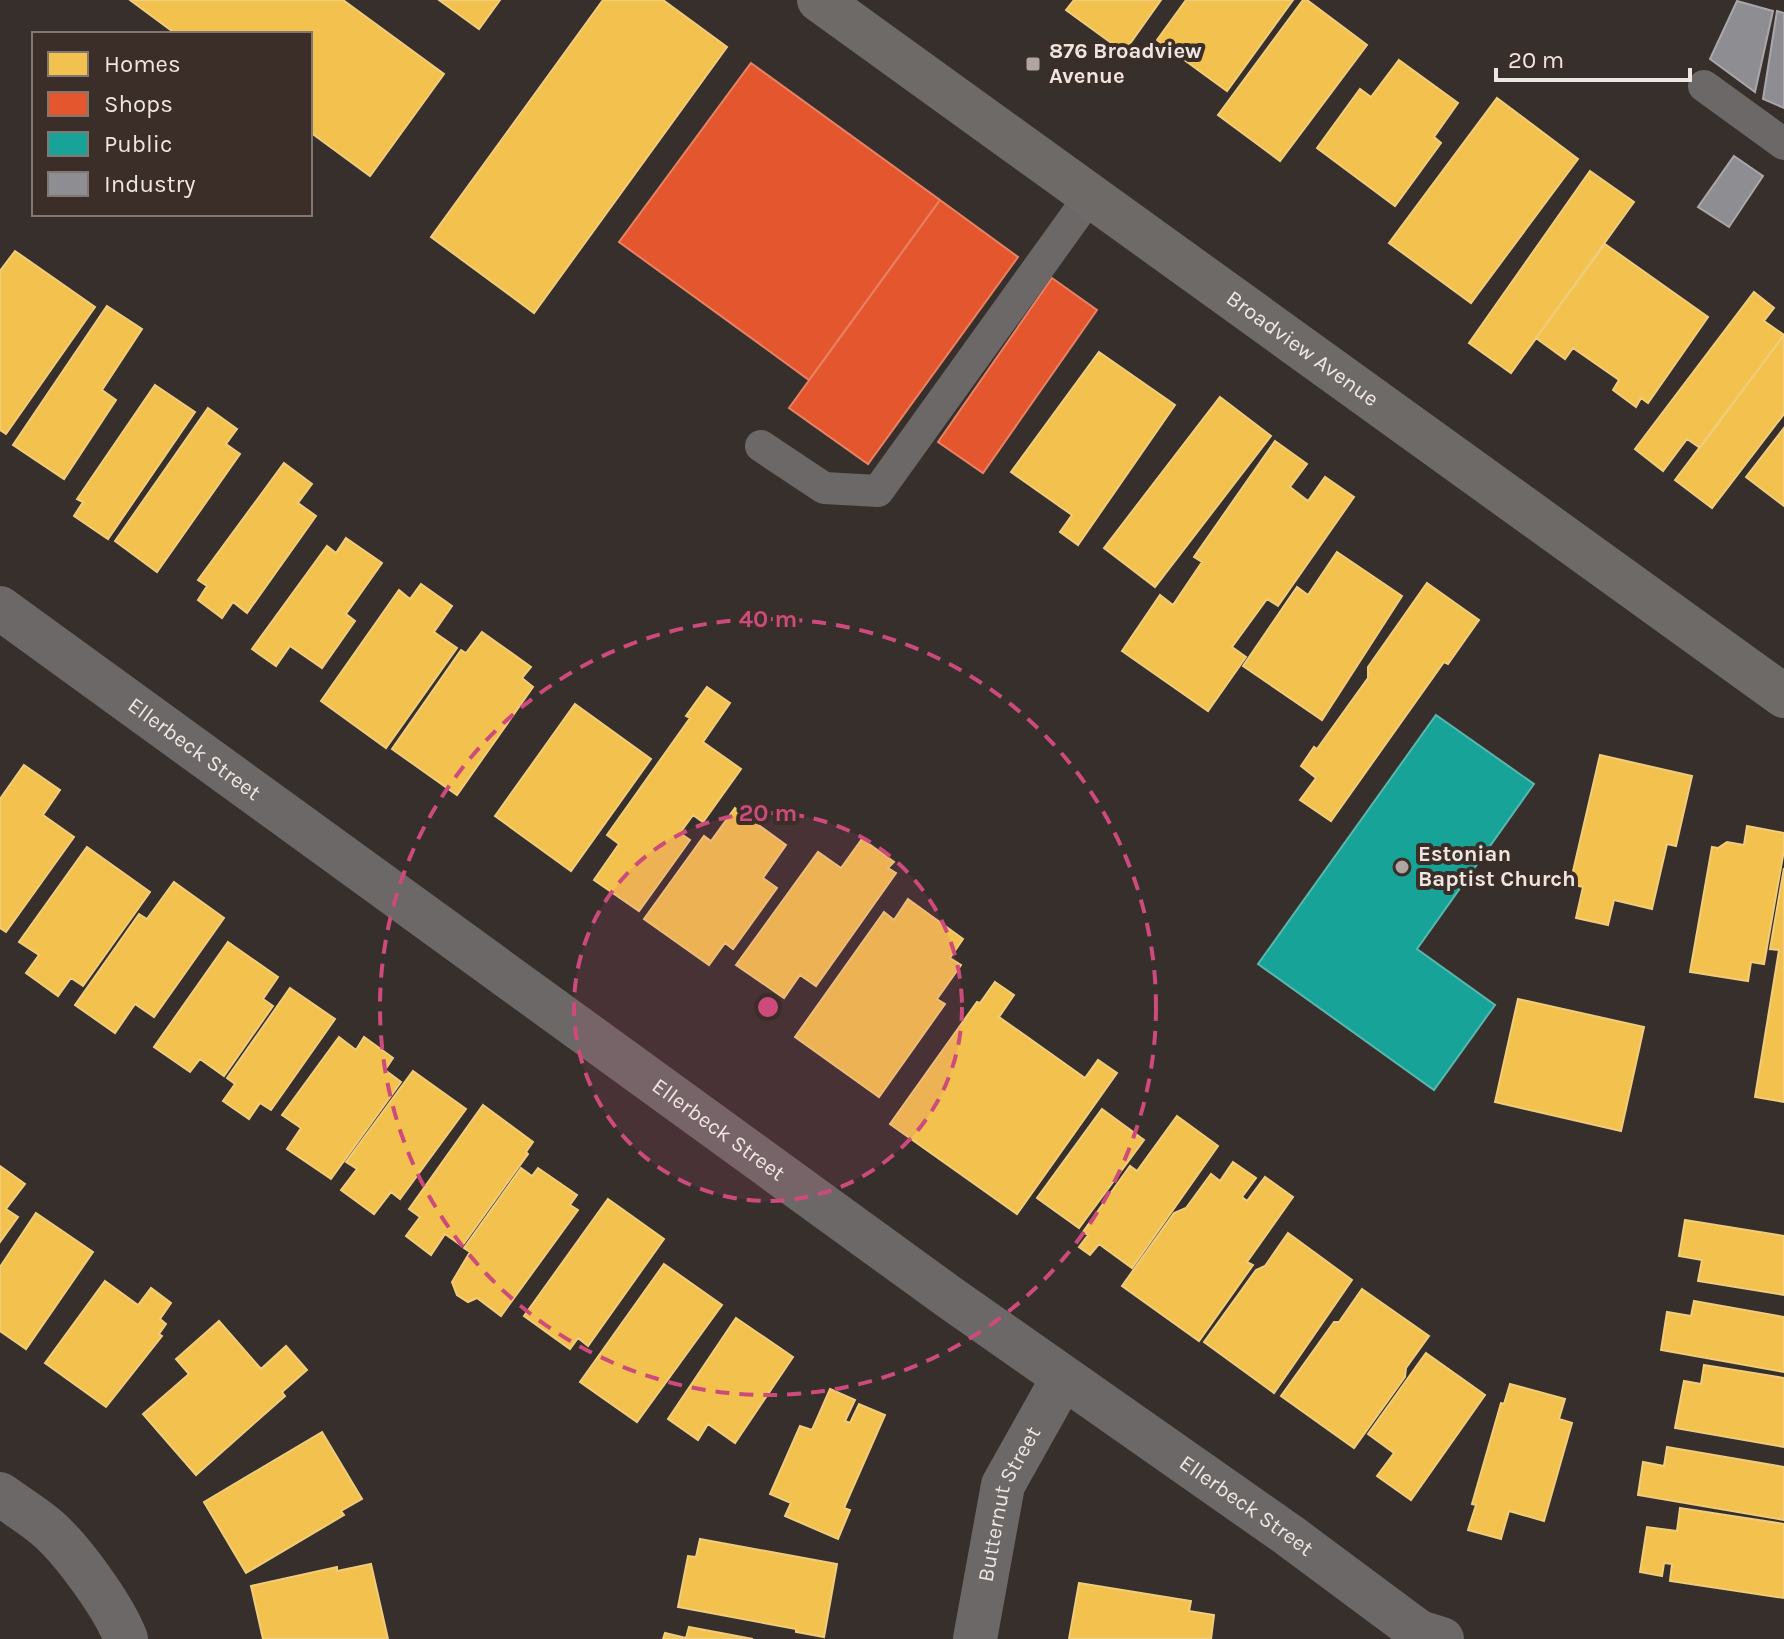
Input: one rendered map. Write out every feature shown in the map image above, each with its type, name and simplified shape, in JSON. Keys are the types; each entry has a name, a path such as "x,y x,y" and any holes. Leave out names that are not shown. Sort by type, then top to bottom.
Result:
{"main road":[{"name":"Broadview Avenue","path":"819,0 1784,696"}],"street":[{"name":"Ellerbeck Street","path":"0,608 1063,1378 1290,1536 1419,1632 1442,1639"},
{"name":"Butternut Street","path":"975,1639 1003,1485 1063,1378"},
{"path":"0,1494 48,1529 92,1580 120,1622 126,1639"}],"lane":[{"path":"1704,86 1784,144"},
{"path":"761,446 824,488 878,491 1090,196"}],"building: Homes":[{"path":"130,0 343,0 444,74 370,176 312,133 312,32 173,32"},
{"path":"439,0 500,0 479,29"},
{"path":"603,0 663,0 727,47 534,313 431,237"},
{"path":"1074,0 1161,0 1124,52 1066,10"},
{"path":"1186,0 1293,0 1227,91 1157,40"},
{"path":"1303,0 1367,45 1280,161 1218,115"},
{"path":"1399,60 1458,103 1434,137 1441,143 1395,206 1317,148 1360,89 1371,97"},
{"path":"1497,98 1578,159 1471,303 1389,243"},
{"path":"1590,171 1634,202 1511,373 1469,343"},
{"path":"1605,244 1708,317 1648,403 1641,398 1636,407 1613,390 1619,380 1573,348 1565,359 1536,338"},
{"path":"15,251 95,307 6,434 0,430 0,271"},
{"path":"1754,292 1774,308 1764,321 1784,335 1700,448 1687,439 1663,471 1635,449"},
{"path":"107,306 142,329 102,390 116,400 64,479 13,445"},
{"path":"1784,335 1784,414 1712,508 1675,480"},
{"path":"1099,352 1175,405 1078,545 1060,532 1072,515 1011,472"},
{"path":"155,385 195,412 108,539 74,516 83,502 77,499"},
{"path":"1220,397 1271,436 1155,587 1104,548"},
{"path":"208,408 237,429 226,444 240,454 157,572 115,541"},
{"path":"1784,428 1784,506 1746,477"},
{"path":"1275,441 1307,464 1290,487 1308,501 1325,477 1354,497 1278,606 1267,599 1232,647 1246,657 1208,711 1122,651 1160,595 1173,605 1202,562 1194,557"},
{"path":"284,463 312,484 298,503 316,516 247,613 233,602 222,618 198,600 207,586 198,580"},
{"path":"346,538 382,563 346,614 355,621 322,668 290,646 276,666 252,649 327,546 336,553"},
{"path":"1337,552 1402,596 1322,720 1243,666 1297,587 1308,595"},
{"path":"1427,583 1479,620 1448,664 1444,662 1331,821 1300,800 1316,778 1301,766 1314,747 1317,749 1368,678 1368,667"},
{"path":"421,584 452,606 434,632 457,648 386,748 321,701 399,590 410,599"},
{"path":"482,632 531,667 522,678 533,687 457,795 392,749 461,650 466,653"},
{"path":"707,687 730,703 703,742 741,769 703,822 693,815 680,833 690,840 639,911 594,880 619,844 607,835 690,718 686,716"},
{"path":"575,704 651,759 571,871 495,816"},
{"path":"1600,755 1692,776 1676,846 1667,844 1652,909 1614,900 1608,925 1576,918 1583,887 1570,884"},
{"path":"24,765 60,790 43,815 74,837 6,932 0,928 0,799"},
{"path":"735,808 786,845 763,878 777,888 733,949 725,943 709,965 644,919 704,836 711,841"},
{"path":"1747,826 1784,833 1784,850 1764,964 1751,962 1748,981 1690,972 1712,847 1718,848 1727,842 1744,845"},
{"path":"862,839 894,862 888,868 896,873 816,986 800,975 784,998 736,965 818,852 841,868"},
{"path":"87,847 150,892 83,986 71,978 58,996 26,973 39,955 19,942"},
{"path":"1784,868 1784,1102 1755,1097 1779,950 1770,949"},
{"path":"174,882 224,918 154,1017 135,1004 115,1033 75,1005 139,914 147,919"},
{"path":"908,899 963,939 950,958 961,965 937,999 945,1004 879,1097 795,1037 884,912 894,920"},
{"path":"228,942 278,977 263,999 273,1006 224,1076 200,1059 190,1072 154,1047"},
{"path":"995,982 1014,995 999,1017 1085,1078 1098,1060 1117,1073 1017,1214 890,1124 977,1002 980,1003"},
{"path":"290,988 335,1019 271,1110 260,1103 249,1119 223,1101 235,1084 227,1078"},
{"path":"1518,999 1644,1027 1621,1131 1495,1102"},
{"path":"339,1037 356,1050 364,1037 393,1058 385,1070 401,1082 331,1179 287,1149 301,1128 282,1115"},
{"path":"413,1071 466,1109 400,1199 391,1192 374,1214 341,1190 357,1169 346,1162"},
{"path":"483,1105 533,1142 526,1152 528,1154 462,1246 445,1234 431,1255 406,1236 420,1217 409,1209"},
{"path":"1102,1109 1144,1140 1079,1228 1037,1198"},
{"path":"1177,1116 1218,1146 1132,1268 1099,1244 1090,1255 1079,1247 1088,1235 1083,1232 1130,1166 1137,1171"},
{"path":"1233,1162 1256,1178 1242,1197 1247,1201 1265,1177 1293,1197 1247,1262 1253,1265 1199,1341 1122,1286 1174,1213 1186,1208 1211,1174 1220,1181"},
{"path":"0,1166 25,1184 6,1209 18,1217 0,1242"},
{"path":"521,1168 532,1176 538,1168 577,1195 570,1205 578,1210 501,1316 477,1298 468,1302 457,1295 452,1282 470,1252 464,1248"},
{"path":"608,1199 664,1239 588,1346 578,1338 570,1349 524,1316"},
{"path":"36,1213 93,1252 26,1349 0,1331 0,1267"},
{"path":"1685,1220 1784,1236 1784,1295 1698,1281 1702,1260 1679,1256"},
{"path":"1288,1233 1352,1280 1274,1393 1204,1342 1256,1270 1265,1266"},
{"path":"664,1264 722,1305 637,1422 580,1382"},
{"path":"105,1281 138,1305 151,1288 171,1303 160,1319 166,1324 159,1334 162,1336 106,1407 45,1363"},
{"path":"1362,1289 1429,1336 1406,1368 1405,1377 1354,1448 1281,1396 1334,1322 1339,1322"},
{"path":"1694,1301 1784,1317 1784,1372 1661,1350 1667,1312 1691,1316"},
{"path":"736,1318 793,1357 735,1443 708,1424 698,1440 668,1419"},
{"path":"219,1321 261,1369 286,1346 307,1370 282,1392 285,1396 196,1475 143,1414 189,1374 176,1359"},
{"path":"1426,1353 1485,1395 1411,1500 1377,1476 1394,1453 1368,1434"},
{"path":"1704,1365 1784,1378 1784,1447 1675,1428 1684,1381 1701,1384"},
{"path":"1510,1384 1565,1399 1559,1419 1572,1423 1544,1521 1509,1511 1501,1539 1468,1530 1476,1505 1472,1504 1501,1403 1504,1404"},
{"path":"830,1389 855,1400 845,1421 850,1423 859,1404 885,1415 844,1508 850,1510 838,1539 785,1516 791,1503 770,1494 800,1426 812,1430"},
{"path":"322,1432 362,1499 341,1511 344,1515 246,1573 204,1502"},
{"path":"1667,1447 1784,1467 1784,1520 1638,1495 1643,1462 1664,1466"},
{"path":"1680,1508 1784,1524 1784,1598 1670,1581 1672,1564 1664,1563 1662,1576 1640,1572 1647,1527 1677,1531"},
{"path":"700,1539 837,1564 824,1637 678,1607 688,1556 696,1557"},
{"path":"371,1564 388,1639 263,1639 251,1586 337,1567 337,1571"},
{"path":"1079,1583 1191,1601 1189,1611 1214,1615 1211,1639 1069,1639"},
{"path":"689,1627 753,1639 663,1639 665,1633 686,1638"}],"building: Shops":[{"path":"751,63 940,200 809,380 619,242"},
{"path":"940,200 1018,257 868,464 789,408"},
{"path":"1052,278 1097,310 983,473 938,442"}],"building: Public":[{"name":"Estonian Baptist Church","path":"1436,715 1534,784 1417,949 1495,1005 1434,1090 1258,964"}],"building: Industry":[{"path":"1737,1 1773,11 1755,92 1710,59"},
{"path":"1777,11 1784,13 1784,108 1763,99"},
{"path":"1734,156 1763,176 1729,227 1698,207"}],"place":[{"name":"876 Broadview Avenue","path":"1033,64"},
{"name":"Estonian Baptist Church","path":"1402,867"}]}
